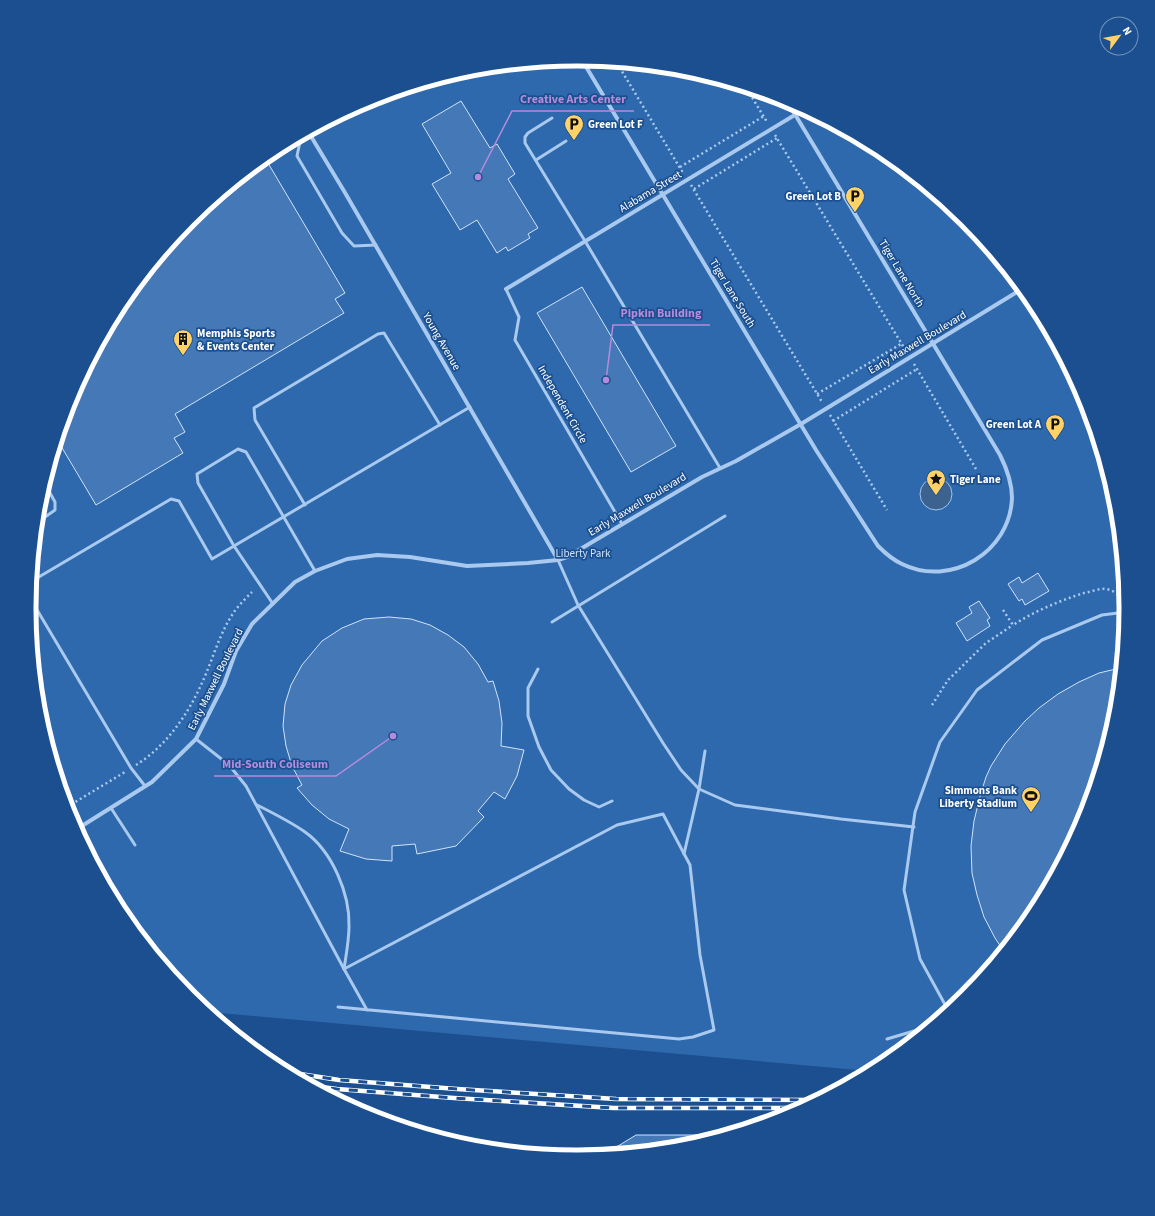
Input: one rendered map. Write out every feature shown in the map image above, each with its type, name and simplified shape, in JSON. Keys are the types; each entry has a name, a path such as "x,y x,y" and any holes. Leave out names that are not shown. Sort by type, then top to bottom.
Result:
{"street":[{"name":"Tiger Lane South","path":"586,66 800,424 869,534"},
{"name":"Alabama Street","path":"506,289 795,114"},
{"name":"Tiger Lane North","path":"795,114 1000,455 1007,468 1011,483 1012,498 1010,513 1005,528 997,541 987,552 961,568 931,572 916,570 889,556 878,546 869,534"},
{"name":"Young Avenue","path":"311,137 558,560"},
{"name":"Early Maxwell Boulevard","path":"82,826 152,782 196,739 224,684 236,651 252,624 295,582 315,571 347,559 377,555 410,557 467,566 528,563 558,560 567,557 702,477 736,461 800,424 1017,292"}],"lane":[{"path":"552,118 528,133 525,143 720,468"},
{"path":"536,160 566,141"},
{"path":"300,144 297,156 342,233 354,246 376,246"},
{"name":"Independent Circle","path":"506,289 519,317 515,340 622,524"},
{"path":"304,505 255,420 254,408 378,334 384,333 440,425"},
{"path":"37,578 171,499 179,501 212,559 470,408"},
{"path":"272,604 234,546 198,483 197,474 238,449 246,452 315,571"},
{"path":"44,518 55,510 55,502 49,491"},
{"path":"552,622 725,516"},
{"path":"558,560 578,605 662,743 681,770 698,789 735,805 914,827"},
{"path":"36,608 131,768 145,786"},
{"path":"945,1005 920,959 904,890 916,812 940,742 977,690 1042,640 1102,615 1119,613"},
{"path":"538,669 528,688 528,716 538,747 551,770 569,789 584,800 599,807 612,801"},
{"path":"196,739 229,765 246,786 367,1010"},
{"path":"684,854 705,751"},
{"path":"256,804 306,832 324,850 338,876 347,902 349,926 344,969"},
{"path":"111,808 135,845"},
{"path":"338,1007 679,1039 693,1037 714,1030 700,955 690,865 663,814 617,825 344,969"},
{"path":"887,1039 917,1030"}],"path":[{"path":"621,69 887,510"},
{"path":"750,95 910,357 976,469"},
{"path":"680,167 764,116"},
{"path":"694,189 777,138"},
{"path":"817,394 902,344"},
{"path":"833,420 917,369"},
{"path":"932,705 948,680 986,642 1013,625 1051,605 1096,590 1106,589 1119,595"},
{"path":"73,803 150,756 180,722 201,685 221,633 232,614 252,592"},
{"path":"1003,610 1013,625"}],"green space":[{"name":"Liberty Park","path":"578,66 613,68 648,71 718,85 752,95 817,122 848,139 907,178 935,201 985,251 1028,307 1046,337 1078,401 1090,434 1101,468 1109,502 1114,537 1118,573 1118,643 1109,714 1101,748 1078,815 1063,847 1028,909 1007,938 985,965 935,1015 907,1038 859,1070 218,1013 170,965 148,938 127,909 109,879 77,815 65,782 54,748 46,714 41,679 37,643 37,573 46,502 54,468 77,401 92,369 127,307 148,278 170,251 220,201 248,178 307,139 338,122 403,95 437,85 507,71"}],"shaded area":[{"path":"936,478 945,481 949,485 952,494 949,503 945,507 936,510 927,507 923,503 920,494 923,485 927,481"}],"building":[{"path":"461,101 490,148 497,144 515,174 508,179 538,228 528,234 530,238 508,251 506,247 497,253 477,220 460,230 432,184 451,173 422,124"},
{"name":"Memphis Sports & Events Center","path":"268,164 345,293 335,299 344,313 175,414 185,432 174,438 183,453 96,505 61,446 77,401 92,369 127,307 170,251 220,201 248,178"},
{"path":"582,287 676,446 631,472 537,313"},
{"path":"1038,573 1049,591 1025,605 1022,599 1019,601 1008,584 1019,577 1022,583"},
{"path":"979,601 990,618 987,620 990,626 967,641 956,623 972,613 969,607"},
{"path":"389,617 411,619 430,625 448,635 464,647 478,664 488,682 493,681 499,701 502,723 501,746 524,750 517,776 505,799 494,792 478,811 484,817 456,846 417,854 415,844 392,846 392,861 366,859 340,851 349,829 329,819 312,805 297,788 302,785 292,766 286,746 283,726 285,704 291,685 302,665 322,641 342,628 364,619"},
{"name":"Simmons Bank Liberty Stadium","path":"1115,669 1109,714 1101,748 1090,782 1078,815 1046,879 1028,909 1000,946 984,917 972,873 971,846 974,821 986,777 1005,744 1025,721 1039,708 1058,694 1099,673"},
{"path":"636,1135 700,1135 648,1145 615,1148"}],"railway":[{"path":"303,1074 339,1080 616,1099 803,1100"},
{"path":"326,1088 454,1098 614,1108 785,1108"}],"place":[{"name":"Green Lot F","path":"574,141"},
{"name":"Creative Arts Center","path":"478,177"},
{"name":"Green Lot B","path":"855,213"},
{"name":"Memphis Sports & Events Center","path":"183,356"},
{"name":"Pipkin Building","path":"606,380"},
{"name":"Green Lot A","path":"1055,441"},
{"name":"Tiger Lane","path":"936,496"},
{"name":"Mid-South Coliseum","path":"393,736"},
{"name":"Simmons Bank Liberty Stadium","path":"1031,813"}]}
